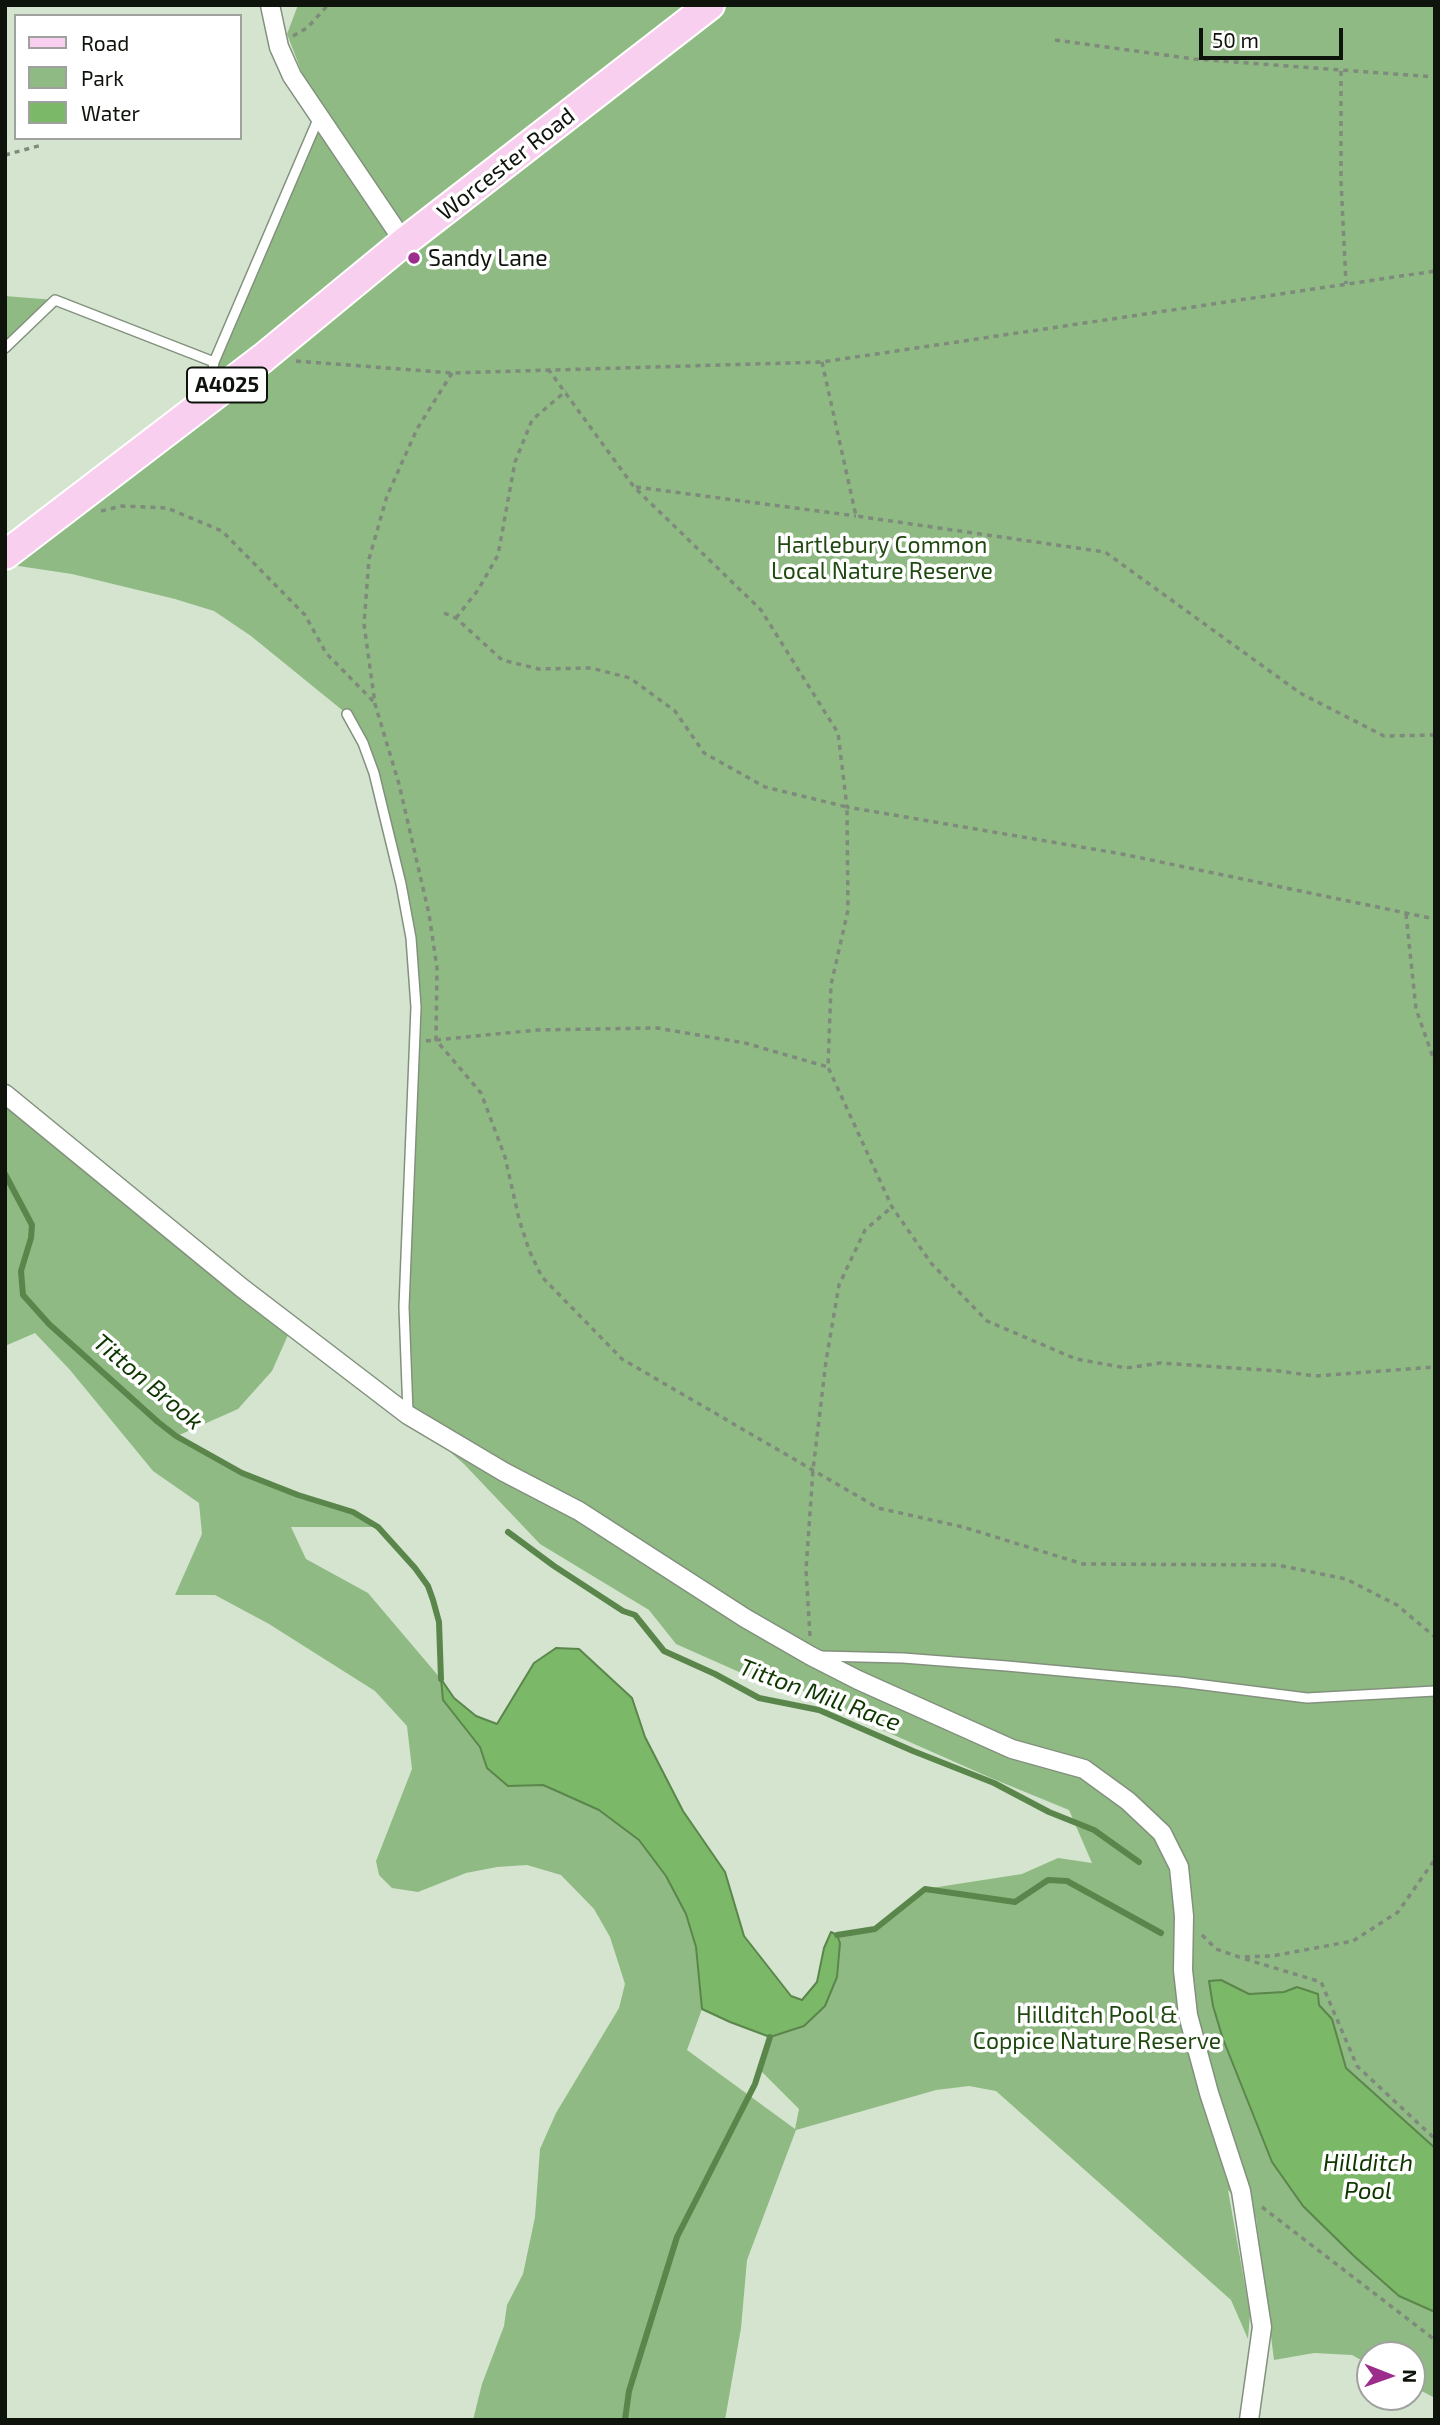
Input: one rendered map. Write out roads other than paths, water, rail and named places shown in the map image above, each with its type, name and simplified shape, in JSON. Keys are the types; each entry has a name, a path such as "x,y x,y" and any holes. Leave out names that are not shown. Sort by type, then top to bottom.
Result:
{"main road":[{"name":"Worcester Road","path":"5,555 263,358 404,242 710,5"}],"street":[{"path":"270,5 279,47 292,76 404,242"},
{"path":"5,1094 242,1288 408,1415 504,1472 579,1511 746,1618 811,1656 1012,1749 1084,1769 1128,1801 1162,1833 1179,1867 1184,1916 1183,1970 1188,2015 1209,2093 1241,2190 1262,2327 1249,2420"}],"lane":[{"path":"209,398 214,362 319,117"},
{"path":"5,348 55,300 214,362"},
{"path":"347,715 363,743 374,773 401,884 411,939 416,1042 404,1307 408,1415"},
{"path":"811,1656 903,1658 1007,1666 1180,1682 1307,1698 1435,1690"}],"water":[{"path":"556,1648 579,1649 632,1698 645,1737 683,1811 725,1872 744,1936 791,1996 802,2000 817,1982 824,1948 831,1932 837,1935 840,1943 837,1977 825,2006 804,2026 770,2037 702,2009 696,1947 686,1914 666,1876 639,1840 599,1810 543,1785 508,1786 487,1768 480,1747 443,1700 441,1679 454,1698 476,1716 497,1724 534,1663"},
{"name":"Hillditch Pool","path":"1221,1980 1249,1994 1284,1992 1297,1987 1318,1994 1319,2005 1332,2019 1346,2068 1435,2148 1435,2312 1399,2296 1355,2257 1303,2206 1272,2162 1223,2039 1213,2006 1209,1981"}],"waterway":[{"name":"Titton Brook","path":"5,1174 32,1225 21,1271 23,1295 49,1324 176,1436 242,1473 298,1495 353,1512 378,1527 428,1586 439,1622 441,1679"},
{"name":"Titton Mill Race","path":"508,1532 554,1566 623,1611 635,1615 664,1651 759,1698 819,1710 994,1783 1049,1812 1094,1830 1139,1862"},
{"name":"Titton Brook","path":"837,1935 875,1929 925,1889 1015,1902 1048,1880 1067,1881 1161,1933"},
{"path":"625,2420 629,2391 677,2237 755,2084 770,2037"}],"place":[{"name":"Sandy Lane","path":"414,258"}],"park label":[{"name":"Hartlebury Common Local Nature Reserve","path":"882,558"},
{"name":"Hillditch Pool & Coppice Nature Reserve","path":"1097,2028"}]}
